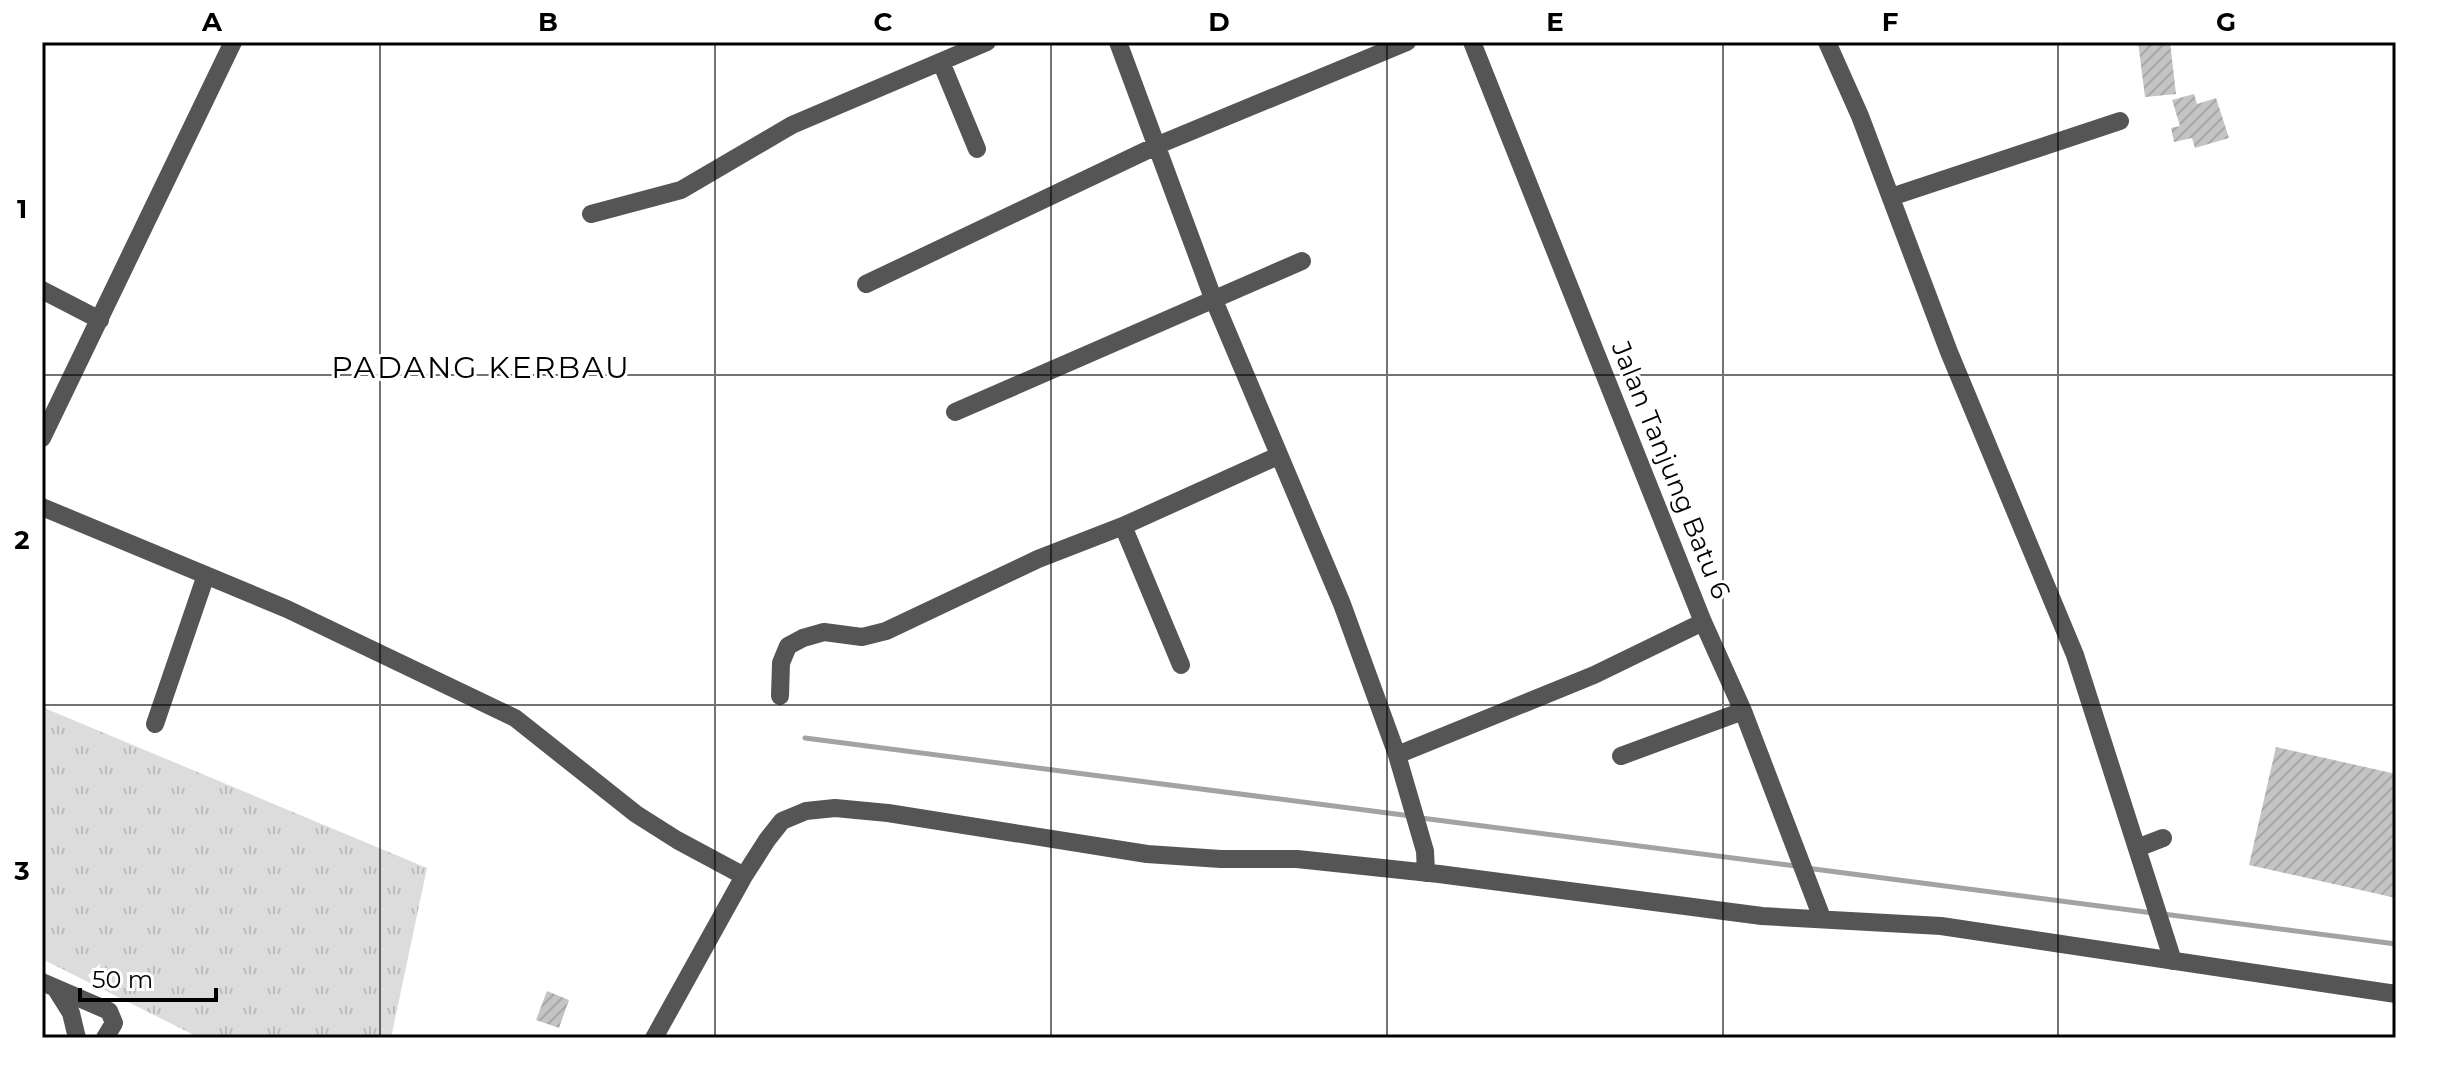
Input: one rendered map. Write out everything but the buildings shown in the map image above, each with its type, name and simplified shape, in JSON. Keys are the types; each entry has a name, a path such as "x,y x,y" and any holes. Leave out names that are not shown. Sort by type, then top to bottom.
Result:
{"street":[{"path":"42,438 233,42"},
{"path":"591,214 681,190 792,125 987,42"},
{"path":"1118,42 1213,298 1342,604 1397,755 1425,851 1426,873"},
{"path":"866,284 1158,145 1407,42"},
{"name":"Jalan Tanjung Batu 6","path":"1472,42 1703,622 1743,711 1822,918"},
{"path":"1827,42 1891,197 1949,352 2075,655 2170,952"},
{"path":"941,62 977,149"},
{"path":"1891,197 2120,121"},
{"path":"955,412 1302,261"},
{"path":"42,290 100,320"},
{"path":"780,696 781,663 788,646 803,638 824,632 862,637 886,631 1038,559 1123,526 1278,456"},
{"path":"42,507 287,609 515,718 656,827 744,876"},
{"path":"1123,526 1181,665"},
{"path":"155,724 206,575"},
{"path":"1397,755 1594,675 1703,622"},
{"path":"1621,756 1743,711"},
{"path":"654,1038 744,876 782,821 806,811 835,808 888,813 1147,854 1221,859 1297,859 1762,916 1941,926 2170,952 2396,994"},
{"path":"2139,854 2163,838"},
{"path":"49,985 71,1013 77,1038"},
{"path":"49,985 109,1011 114,1023 105,1038"}],"green space":[{"path":"42,707 427,868 391,1038 200,1038 42,959"}],"waterway":[{"path":"805,738 1411,816"},
{"path":"1421,818 1796,866"},
{"path":"1806,868 2153,913"},
{"path":"2163,914 2396,944"}],"district":[{"name":"PADANG KERBAU","path":"481,367"}]}
